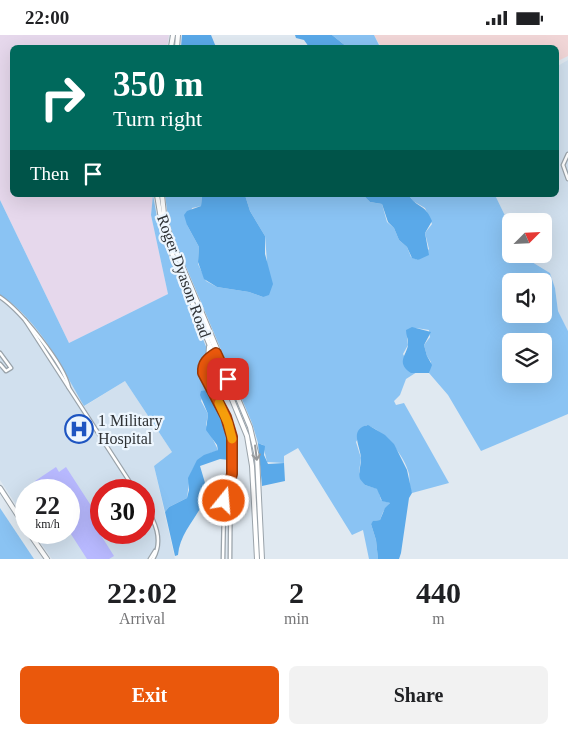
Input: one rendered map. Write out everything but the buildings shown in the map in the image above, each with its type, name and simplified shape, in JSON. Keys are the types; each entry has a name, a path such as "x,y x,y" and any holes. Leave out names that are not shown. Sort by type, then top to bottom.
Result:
{"main road":[{"name":"Roger Dyason Road","path":"157,197 166,239 208,343 215,354 241,417 248,441 257,559"},
{"name":"Roger Dyason Road","path":"162,197 170,237 238,395 256,447 262,559"},
{"path":"190,284 195,303 215,354 238,395"},
{"path":"208,343 208,359 213,359 218,365"},
{"path":"0,488 15,511"},
{"path":"36,544 46,559"}],"street":[{"path":"568,154 563,165 568,179"},
{"path":"0,297 13,307 35,330 64,374 70,390 128,479"},
{"path":"0,353 11,368 6,371 0,364"},
{"path":"215,354 203,365 203,373 228,423 232,437 230,559"},
{"path":"223,559 224,499 232,474"},
{"path":"225,504 231,505"},
{"path":"152,559 157,547 155,526"}],"shaded area":[{"path":"0,35 169,35 167,45 10,45 10,197 153,197 151,215 168,294 69,343 0,200"},
{"path":"182,35 211,35 215,45 181,45"},
{"path":"295,35 332,35 344,45 308,45 304,40 296,38"},
{"path":"332,35 374,35 379,45 344,45"},
{"path":"374,35 568,35 568,56 559,60 559,45 380,45"},
{"path":"568,60 568,331 558,311 552,273 534,263 552,263 552,213 504,213 496,197 559,197 559,65"},
{"path":"153,197 160,234 207,349 200,365 200,375 207,390 205,390 201,401 208,414 206,425 218,450 208,454 196,464 191,474 187,498 169,507 165,512 154,466 172,452 125,381 84,406 58,360 38,331 27,318 0,295 0,200 69,343 168,294 151,215"},
{"path":"165,197 202,197 201,206 192,208 187,225 199,247 198,264 206,281 217,287 249,292 263,297 267,262 265,236 250,211 246,197 365,197 370,202 382,204 387,222 394,228 399,240 407,247 411,257 418,260 429,249 425,233 432,224 425,208 413,201 410,197 496,197 504,213 502,213 502,263 534,263 550,273 502,273 502,323 552,323 552,279 558,311 568,331 568,414 481,451 448,395 429,373 431,362 424,345 430,337 429,330 416,328 407,338 408,345 403,354 413,373 417,372 406,379 400,395 394,401 396,405 404,403 449,483 412,493 409,474 403,459 380,432 366,425 356,442 361,458 359,472 365,485 378,489 381,500 390,503 380,520 374,521 371,524 376,540 378,559 369,559 363,530 352,535 298,448 284,456 284,463 267,462 263,445 258,443 252,423 173,236"},
{"path":"202,197 246,197 250,211 265,236 265,254 273,284 269,295 263,297 249,292 217,287 204,279 198,262 199,247 187,225 184,215 187,211 201,206"},
{"path":"365,197 410,197 423,208 432,221 425,233 429,255 418,260 412,258 407,247 399,240 394,228 388,222 382,204 370,202"},
{"name":"1 Military Hospital","path":"0,295 30,320 43,337 85,406 125,381 172,452 154,466 175,559 52,559 42,544 80,544 80,479 15,479 15,503 0,480"},
{"path":"412,327 431,332 424,345 432,365 429,373 411,373 404,365 403,361 408,347 406,330"},
{"path":"207,390 226,428 229,460 220,459 200,466 208,493 182,538 178,555 175,556 165,512 169,507 187,498 189,490 188,478 197,460 204,455 218,450 217,445 206,430 208,414 200,395 201,391"},
{"path":"368,425 385,435 394,444 407,470 412,493 409,498 399,559 378,559 376,540 371,524 373,521 380,520 385,508 390,503 382,501 377,489 365,485 360,479 361,459 357,434 358,430"},
{"path":"258,443 265,446 264,455 268,464 284,463 285,481 262,486"},
{"path":"0,508 15,530 15,544 24,544 34,559 0,559"}],"slow traffic":[{"path":"219,403 226,417 232,439"}],"place":[{"name":"1 Military Hospital","path":"79,429"}],"route":[{"path":"224,501 232,474 232,437 226,417 203,373 204,363 216,353 228,379"}]}
